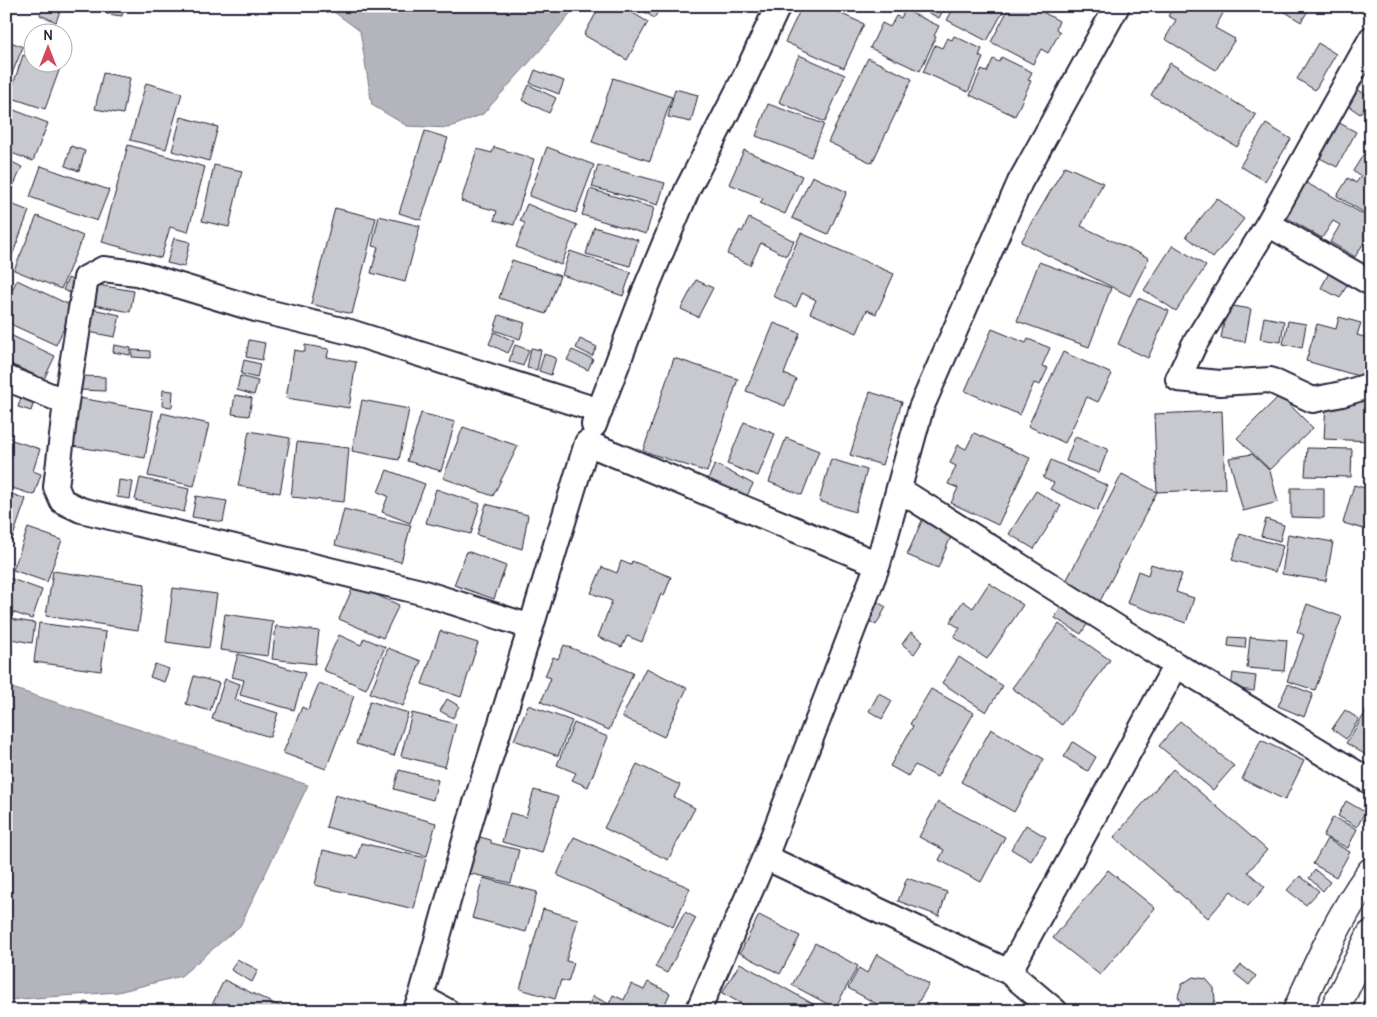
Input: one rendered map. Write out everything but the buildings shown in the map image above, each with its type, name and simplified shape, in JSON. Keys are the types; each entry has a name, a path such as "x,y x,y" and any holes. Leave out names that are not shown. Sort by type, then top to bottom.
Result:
{"street":[{"path":"447,1011 418,1004 471,819 532,627 587,443 646,288 688,188 744,79 778,6"},
{"path":"698,1011 765,857 878,564 900,490 921,408 1020,182 1117,6"},
{"path":"1371,39 1268,224 1194,345 1178,380 1220,383 1270,380 1313,400 1371,385"},
{"path":"1268,224 1371,283"},
{"path":"532,627 421,592 82,510 62,501 56,487 66,402 86,278 103,269 137,273 259,310 350,332 600,411"},
{"path":"6,378 66,402"},
{"path":"587,443 878,564"},
{"path":"900,490 1176,665 1371,782"},
{"path":"1009,972 1176,665"},
{"path":"765,857 1009,972 1055,1011"},
{"path":"1297,1011 1318,964 1356,893 1371,872"},
{"path":"1334,1011 1371,935"}],"shaded area":[{"path":"326,6 576,6 543,47 483,114 448,128 407,126 372,105 360,31"},
{"path":"6,686 308,785 240,926 181,976 118,992 6,1000"}]}
